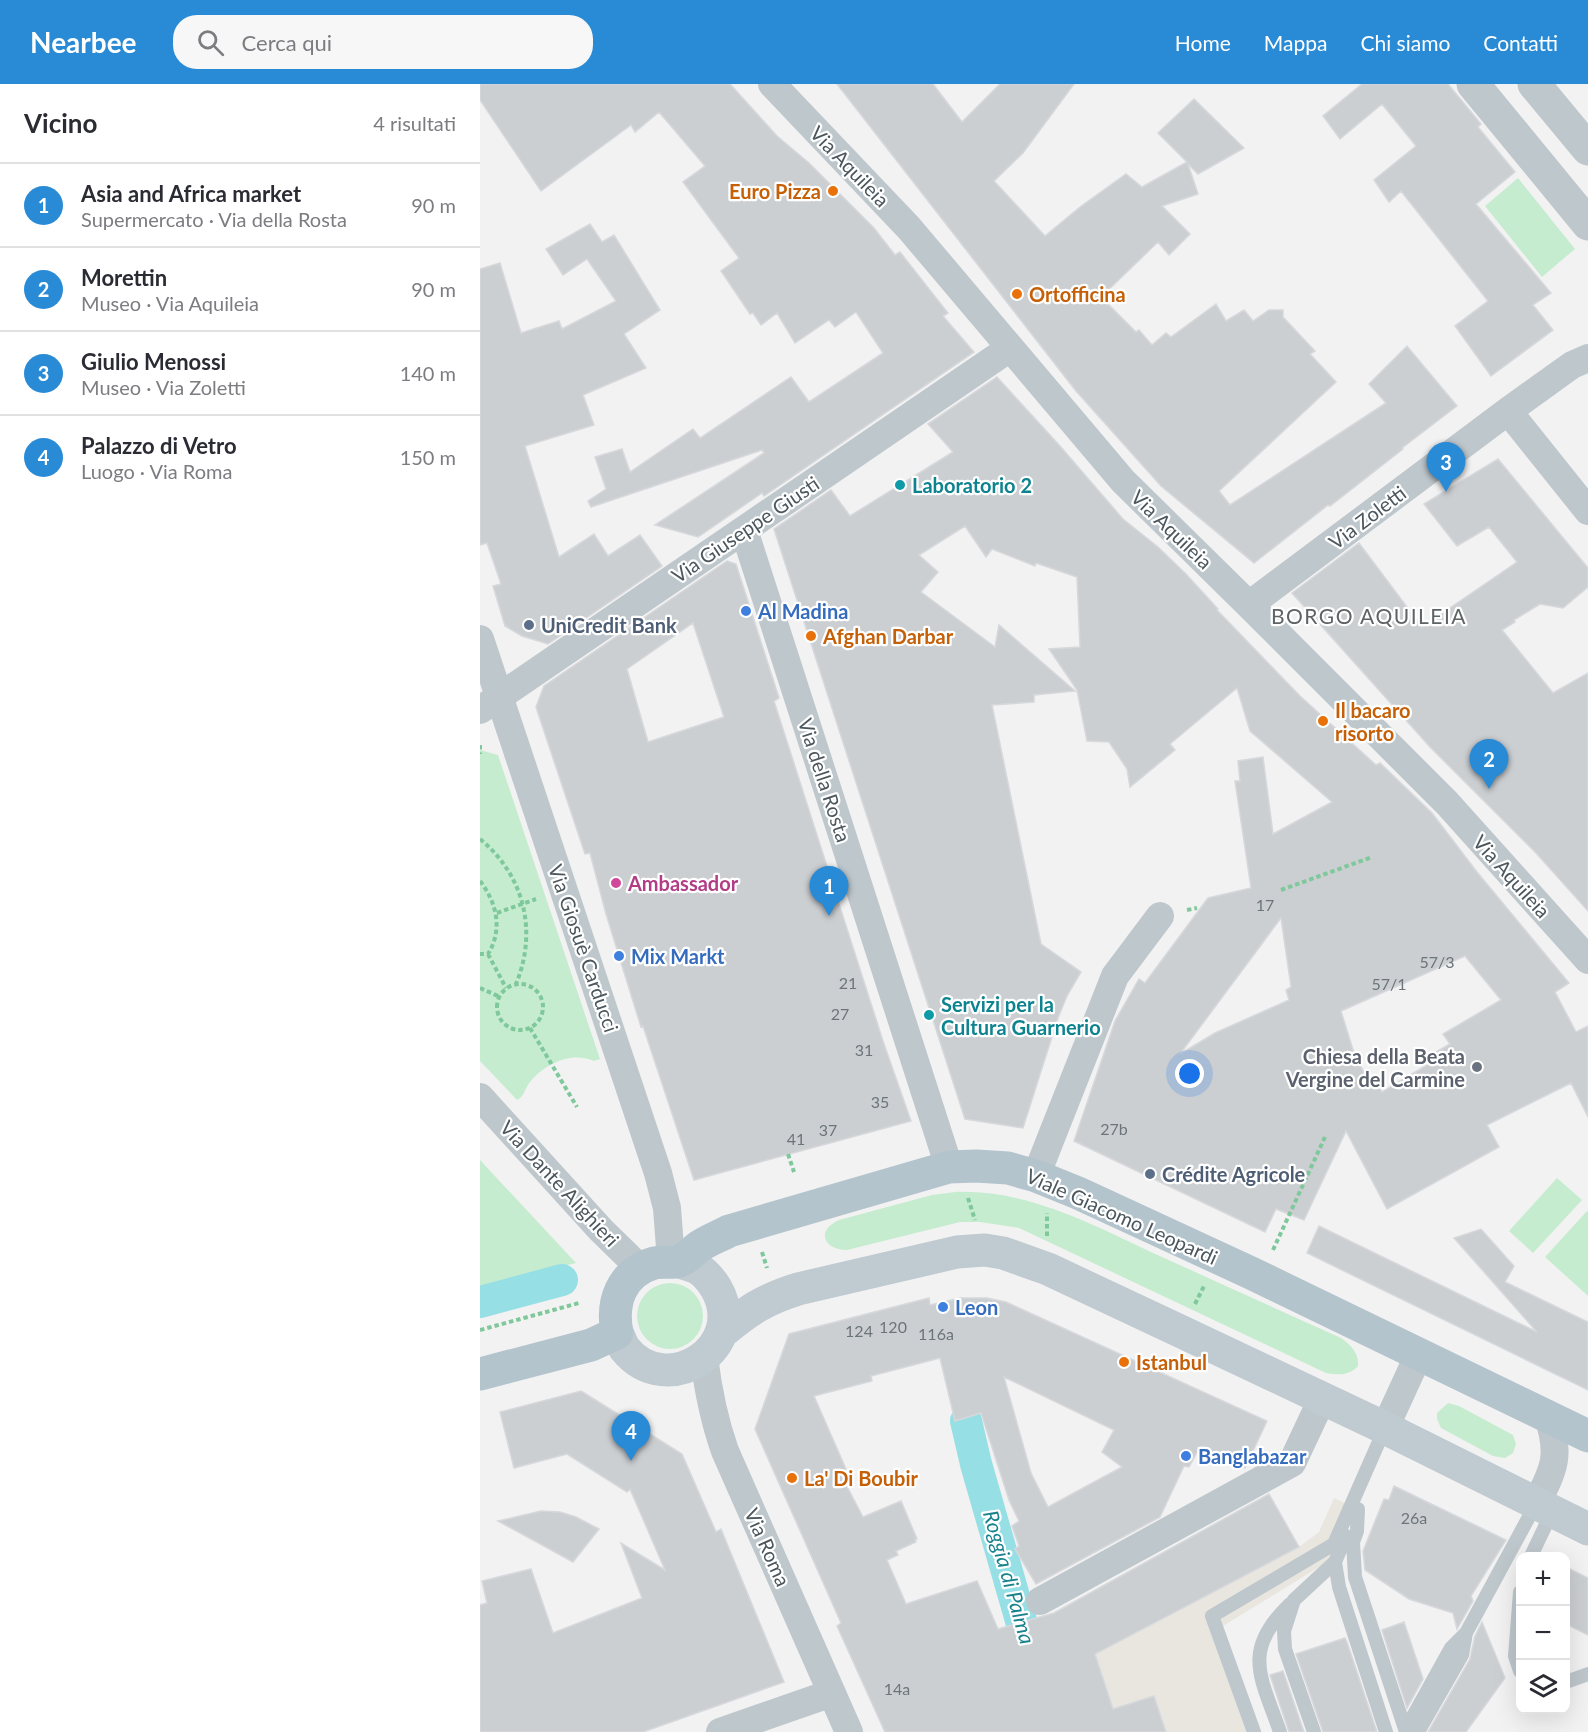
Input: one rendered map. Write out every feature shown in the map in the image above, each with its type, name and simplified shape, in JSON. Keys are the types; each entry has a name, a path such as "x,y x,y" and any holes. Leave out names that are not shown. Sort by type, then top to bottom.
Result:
{"main road":[{"name":"Viale Giacomo Leopardi","path":"664,1264 729,1231 958,1179 976,1166 1008,1168 1036,1176 1251,1273 1588,1436"},
{"path":"713,1345 724,1315 721,1297 711,1281 697,1268 664,1264 629,1278 615,1304 614,1318 617,1333 625,1349 638,1361 654,1368 672,1370 689,1367 713,1345 749,1310 782,1294 957,1252 985,1250 1003,1253 1048,1269 1385,1428 1588,1529"},
{"path":"480,1374 591,1345 617,1333"}],"street":[{"name":"Via Aquileia","path":"772,84 909,228 1123,481 1447,803 1588,960"},
{"path":"1473,84 1588,224"},
{"path":"1534,84 1588,149"},
{"name":"Via Zoletti","path":"1249,605 1508,411 1580,362 1588,340"},
{"name":"Via Giuseppe Giusti","path":"489,704 1010,348"},
{"path":"1508,411 1588,511"},
{"name":"Via della Rosta","path":"744,530 958,1179"},
{"name":"Via Giosuè Carducci","path":"480,639 489,704 658,1173 667,1208 664,1264"},
{"path":"1036,1176 1116,976 1160,916"},
{"name":"Via Dante Alighieri","path":"482,1104 601,1230 664,1264"},
{"name":"Via Roma","path":"713,1345 708,1393 725,1451 849,1732"},
{"path":"1385,1428 1419,1354"},
{"path":"1040,1601 1292,1463 1322,1399"},
{"path":"1544,1508 1556,1449 1548,1417"},
{"path":"720,1732 832,1693"}],"lane":[{"path":"1254,1732 1212,1616 1334,1544 1385,1428"},
{"path":"1280,1732 1261,1676 1259,1650 1268,1628 1335,1562 1361,1500 1360,1484"},
{"path":"1533,1552 1544,1508"},
{"path":"1410,1731 1450,1648 1467,1633 1544,1508"},
{"path":"1358,1509 1357,1531 1353,1542 1355,1576 1410,1731"},
{"path":"1335,1562 1338,1587 1386,1732"},
{"path":"1294,1600 1286,1620 1284,1640 1314,1732"},
{"path":"1517,1660 1515,1656 1520,1606"},
{"path":"1570,1681 1588,1674"}],"path":[{"path":"480,745 480,754"},
{"path":"480,839 504,863 523,904 527,940 523,967 516,984"},
{"path":"1281,890 1372,857"},
{"path":"480,881 487,890 497,913 495,943 488,954"},
{"path":"497,913 538,898"},
{"path":"480,954 488,954"},
{"path":"488,954 506,988"},
{"path":"516,984 530,986 541,996 543,1003 541,1018 530,1028 516,1030 503,1024 496,1011 498,996 506,988 516,984"},
{"path":"480,988 498,996"},
{"path":"530,1028 577,1107"},
{"path":"1273,1250 1325,1137"},
{"path":"788,1154 794,1172"},
{"path":"958,1179 976,1222"},
{"path":"1047,1206 1047,1241"},
{"path":"1192,1310 1208,1278"},
{"path":"480,1330 579,1303"}],"shaded area":[{"path":"1334,1498 1354,1507 1329,1561 1223,1626 1259,1732 1064,1732 1113,1709 1095,1654 1299,1547 1319,1532"}],"green space":[{"path":"1518,178 1575,249 1542,277 1485,206"},
{"path":"480,750 498,755 600,1059 594,1061 577,1057 551,1064 536,1075 517,1100 480,1061"},
{"path":"480,1160 576,1263 480,1287"},
{"path":"1557,1178 1582,1200 1533,1253 1509,1231"},
{"path":"955,1192 1010,1197 1036,1203 1087,1222 1341,1338 1354,1350 1358,1366 1347,1373 1326,1373 1019,1228 980,1222 960,1222 847,1250 833,1247 825,1239 827,1229 839,1220 932,1195"},
{"path":"1588,1212 1588,1296 1545,1257"},
{"path":"663,1283 677,1283 689,1288 698,1297 703,1316 701,1329 694,1340 677,1349 663,1349 651,1344 642,1335 637,1323 637,1309 642,1297 651,1288"},
{"path":"1448,1403 1459,1406 1513,1435 1516,1444 1513,1453 1505,1458 1493,1456 1441,1428 1437,1413"}],"building":[{"path":"480,84 730,84 777,136 809,163 874,228 895,255 900,252 948,313 943,316 974,352 764,496 762,493 698,537 655,525 764,453 762,450 591,507 588,501 606,489 595,457 622,449 630,472 693,429 700,438 791,377 809,402 883,353 856,312 835,327 829,320 795,343 777,313 761,325 753,313 750,314 721,271 739,258 683,182 705,166 659,112 635,132 631,125 541,191 480,100"},
{"path":"837,84 933,84 962,122 1000,84 1074,84 1023,153 994,181 1045,236 1126,174 1142,187 1187,162 1158,133 1194,99 1244,148 1198,174 1188,164 1198,194 1162,206 1190,234 1169,255 1158,242 1101,297 1136,332 1139,330 1152,345 1166,333 1171,337 1216,304 1226,321 1244,310 1253,321 1269,310 1283,310 1283,317 1315,351 1310,354 1336,382 1219,491 1230,505 1386,403 1369,384 1407,346 1457,406 1254,563 1161,486 1076,391"},
{"path":"1362,84 1448,84 1481,124 1478,127 1515,172 1476,204 1551,293 1533,305 1553,330 1491,376 1455,326 1488,301 1401,191 1389,202 1374,180 1416,146 1382,104 1340,139 1323,116"},
{"path":"590,224 602,242 614,235 660,310 624,334 646,368 583,395 594,425 525,446 559,557 594,534 608,556 640,535 662,566 548,644 522,636 505,626 493,586 501,584 487,543 480,545 480,269 500,263 521,333 559,321 562,329 616,301 587,259 563,275 546,249"},
{"path":"997,377 1123,519 1158,547 1186,574 1217,610 1300,696 1376,765 1380,763 1432,813 1477,872 1569,983 1555,992 1576,1032 1588,1026 1588,1117 1571,1083 1487,1125 1499,1147 1387,1209 1346,1131 1304,1220 1276,1209 1265,1232 1074,1141 1115,1021 1139,979 1145,983 1208,898 1251,888 1235,781 1240,781 1238,761 1263,757 1273,834 1332,802 1250,731 1237,688 1170,744 1175,750 1130,787 1127,769 1109,742 1087,741 1077,690 1049,649 1080,647 1077,577 1036,563 1035,566 992,549 986,557 965,526 919,555 938,572 921,592 995,647 999,625 1075,691 1034,695 1034,702 992,705 1041,944 1081,972 1058,1018 1023,1128 965,1119 774,529 831,490 850,516 953,452 928,424","holes":["1281,918 1291,987 1286,990 1289,1000 1215,1033 1180,1054","1465,956 1501,1000 1443,1034 1450,1044 1434,1053 1437,1059 1382,1092 1378,1084 1372,1088 1354,1053 1341,1011"]},
{"path":"1498,459 1588,568 1588,587 1563,608 1540,604 1502,630 1553,693 1588,673 1588,911 1536,853 1430,747 1292,593 1359,543 1422,627 1517,562 1489,527 1457,546 1424,504"},
{"path":"727,561 736,564 779,698 774,701 883,1041 911,1121 694,1180 643,1026 641,1027 606,914 590,853 585,854 536,707 544,686","holes":["693,623 724,717 648,742 627,669"]},
{"path":"1319,1226 1537,1332 1454,1238 1481,1229 1514,1266 1505,1282 1588,1322 1588,1390 1307,1253"},
{"path":"929,1298 930,1305 960,1298 987,1298 1006,1302 1267,1421 1245,1468 1200,1447 1189,1467 1184,1466 1160,1517 1036,1584 1015,1549 1019,1546 1012,1526 1019,1521 1009,1500 981,1413 955,1421 940,1358 871,1376 872,1381 814,1396 846,1469 840,1473 863,1517 901,1501 917,1539 916,1542 896,1551 898,1555 887,1560 906,1604 977,1581 998,1629 1054,1613 1269,1494 1299,1547 1095,1654 1113,1709 1154,1696 1166,1732 885,1732 837,1626 841,1623 755,1429 789,1334","holes":["1004,1377 1114,1430 1102,1452 1122,1467 1048,1507 1031,1473"]},
{"path":"581,1391 682,1454 716,1532 721,1529 784,1682 643,1732 480,1732 480,1605 487,1603 482,1581 531,1569 553,1633 642,1598 621,1543 665,1570 630,1489 627,1492 567,1454 514,1468 500,1412"},
{"path":"1394,1486 1506,1540 1471,1596 1473,1601 1457,1629 1453,1613 1409,1599 1365,1570 1363,1551 1384,1499 1389,1500"},
{"path":"541,1511 560,1512 576,1517 599,1529 573,1562 498,1521"},
{"path":"1570,1569 1588,1578 1588,1635 1570,1626"},
{"path":"1404,1622 1423,1679 1407,1708 1382,1630"},
{"path":"1482,1622 1505,1678 1466,1732 1428,1732 1470,1659 1475,1636"},
{"path":"1345,1638 1377,1732 1323,1732 1296,1654"},
{"path":"1283,1671 1304,1732 1289,1732 1270,1675"}],"waterway":[{"name":"Roggia di Palma","path":"480,1302 562,1280"},
{"name":"Roggia di Palma","path":"966,1421 976,1464 1053,1732"}],"place":[{"name":"Euro Pizza","path":"833,191"},
{"name":"Ortofficina","path":"1017,294"},
{"name":"Laboratorio 2","path":"900,485"},
{"name":"Giulio Menossi","path":"1446,492"},
{"name":"Al Madina","path":"746,611"},
{"name":"UniCredit Bank","path":"529,625"},
{"name":"Afghan Darbar","path":"811,636"},
{"name":"Il bacaro risorto","path":"1323,721"},
{"name":"Morettin","path":"1489,789"},
{"name":"Ambassador","path":"616,883"},
{"name":"Asia and Africa market","path":"829,916"},
{"name":"Mix Markt","path":"619,956"},
{"name":"Servizi per la Cultura Guarnerio","path":"929,1015"},
{"name":"Chiesa della Beata Vergine del Carmine","path":"1477,1067"},
{"name":"Crédite Agricole","path":"1150,1174"},
{"name":"Leon","path":"943,1307"},
{"name":"Istanbul","path":"1124,1362"},
{"name":"Banglabazar","path":"1186,1456"},
{"name":"Palazzo di Vetro","path":"631,1461"},
{"name":"La' Di Boubir","path":"792,1478"}],"district":[{"name":"BORGO AQUILEIA","path":"1369,615"}]}
